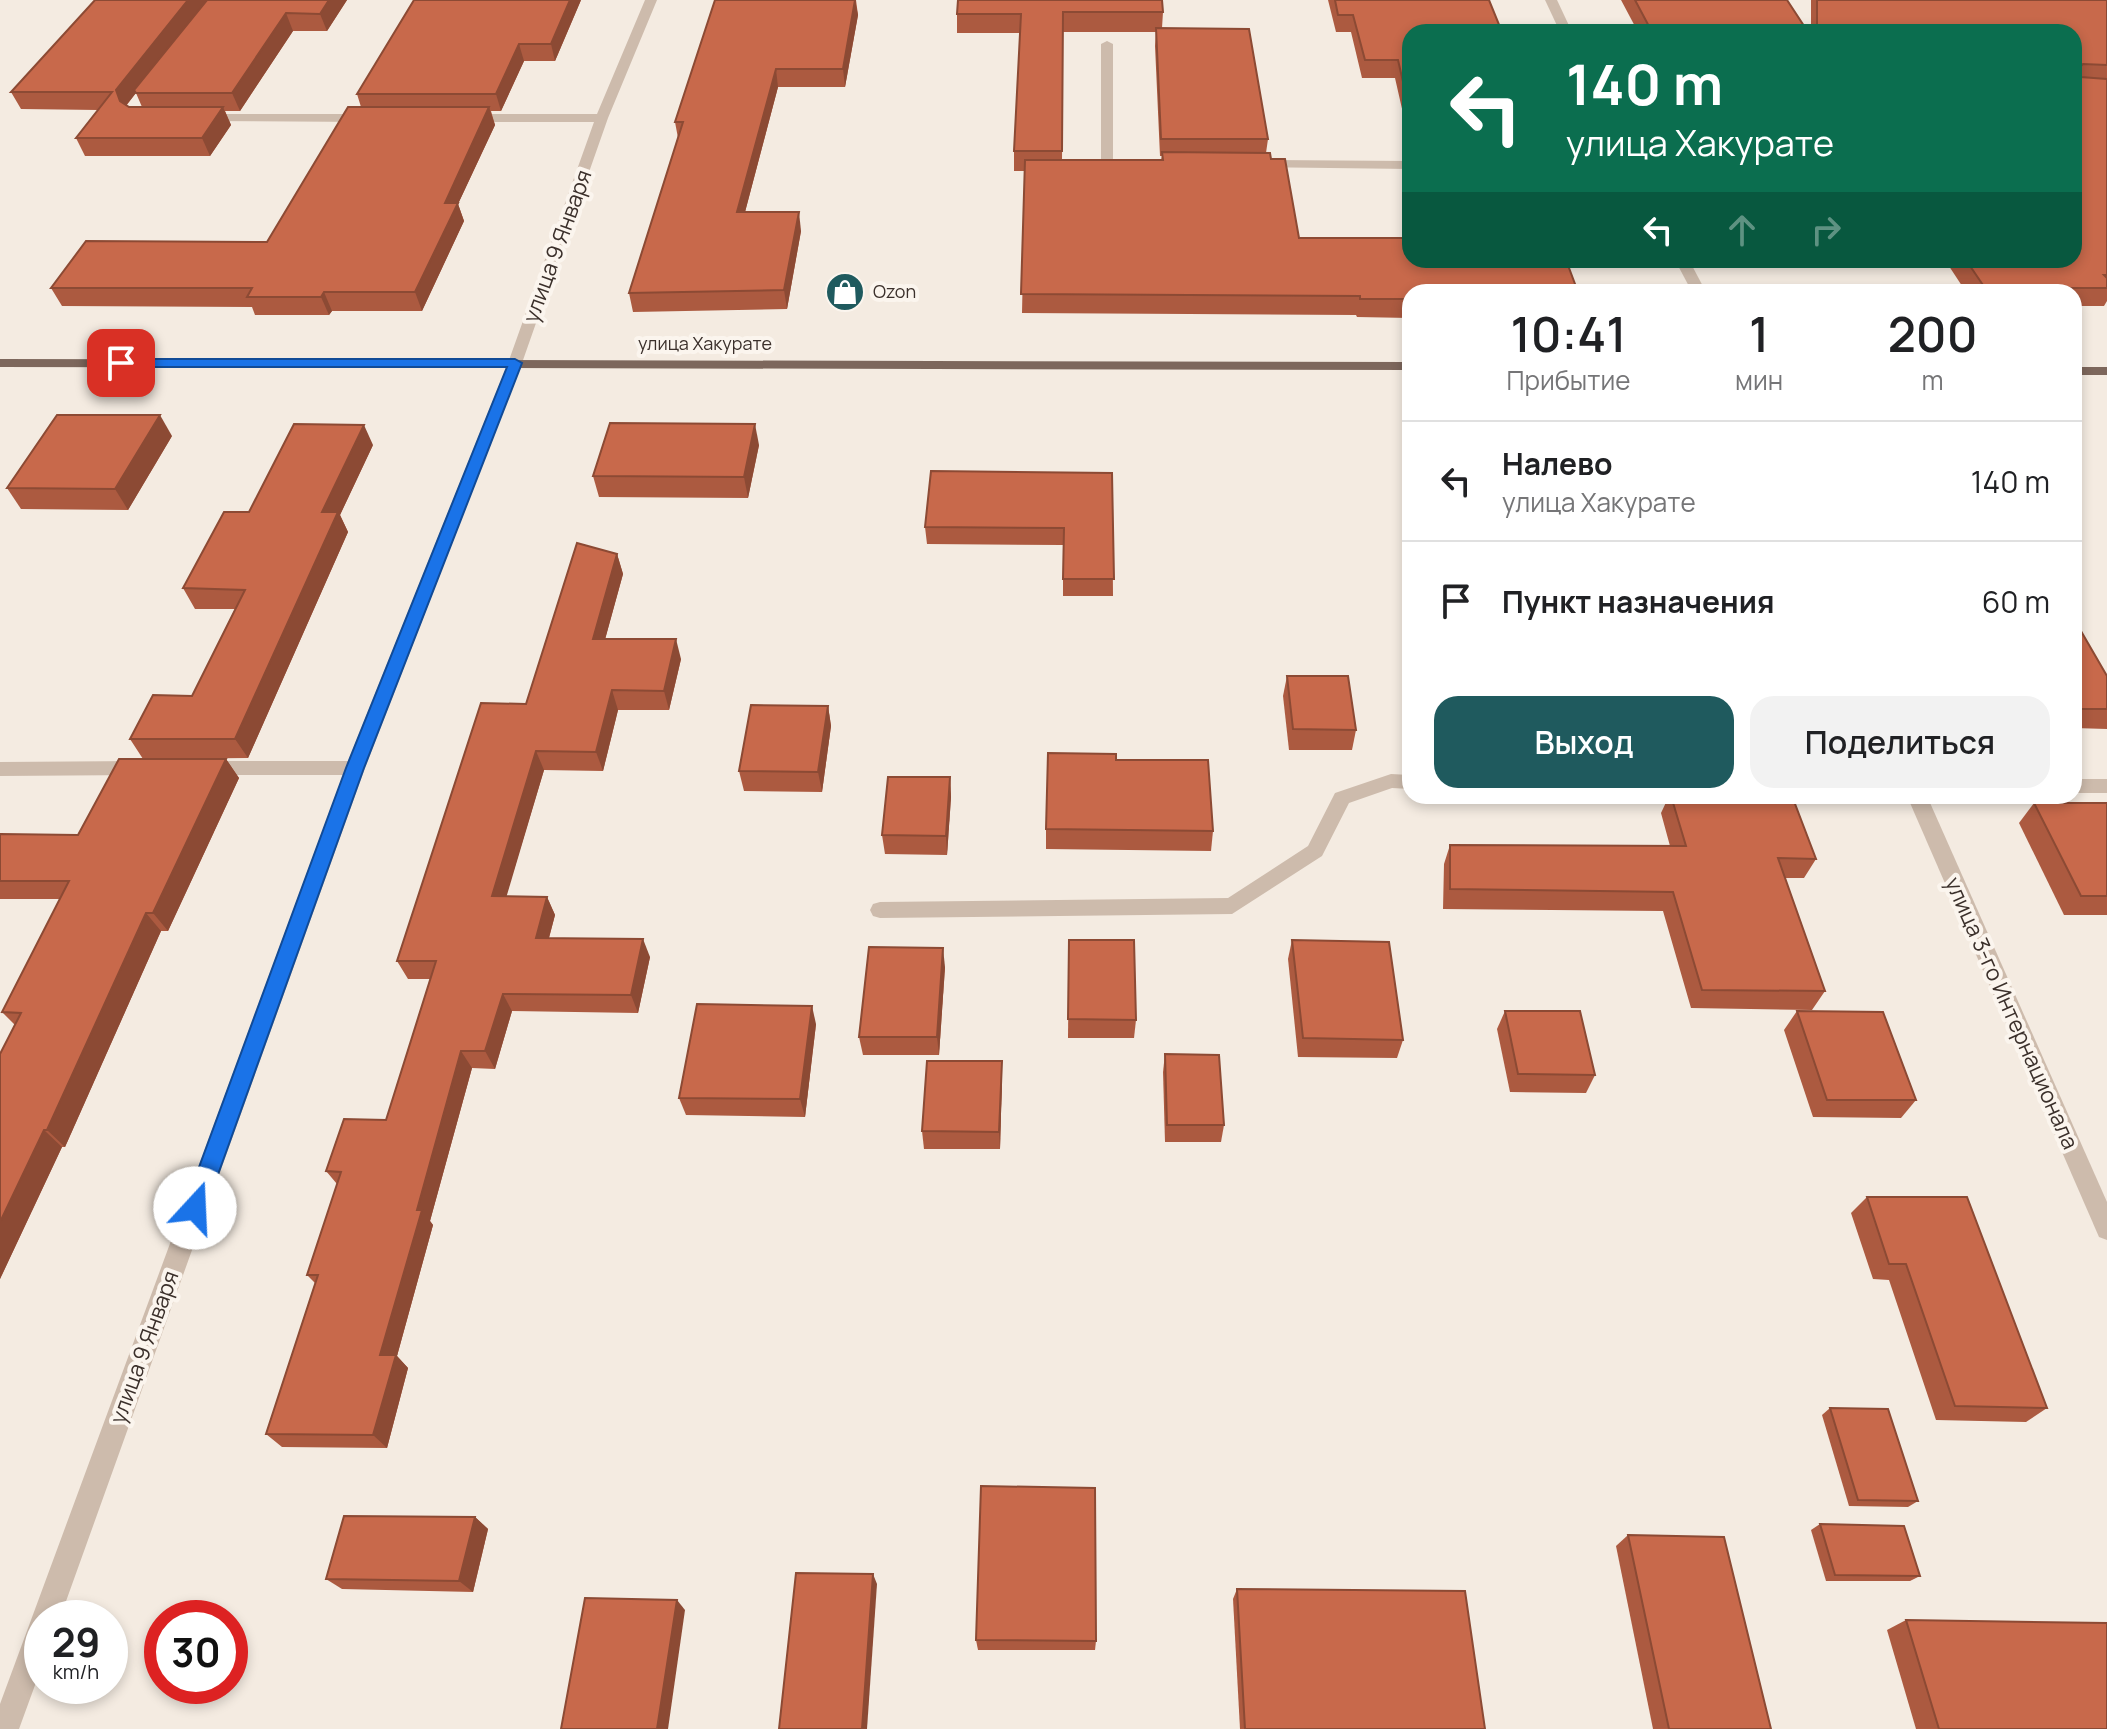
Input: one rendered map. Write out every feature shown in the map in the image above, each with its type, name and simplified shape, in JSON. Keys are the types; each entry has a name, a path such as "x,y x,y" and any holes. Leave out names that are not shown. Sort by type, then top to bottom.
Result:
{"main road":[{"name":"улица Хакурате","path":"0,363 1402,366"},
{"path":"2082,371 2107,371"}],"street":[{"name":"улица 9 Января","path":"53,1600 355,768 515,363 602,118 651,0"},
{"path":"1551,0 1562,24"},
{"path":"1107,44 1107,163 1153,163"},
{"path":"184,118 385,118"},
{"path":"447,118 602,118"},
{"path":"1246,164 1402,165"},
{"path":"0,769 154,768"},
{"path":"185,768 355,768"},
{"path":"880,910 1232,906 1315,851 1342,798 1391,781 1402,782"},
{"path":"2082,786 2107,786"},
{"name":"улица 3-го Интернационала","path":"1921,804 2107,1229"},
{"path":"5,1729 24,1677"}],"building":[{"path":"95,0 188,0 116,90 120,101 129,107 223,107 202,138 76,138 112,92 11,92"},
{"path":"207,0 329,0 320,14 286,13 232,93 136,93 134,90"},
{"path":"414,0 570,0 551,44 519,44 496,94 357,94"},
{"path":"715,0 855,0 843,69 776,69 737,212 799,212 784,290 629,293 683,122 675,122"},
{"path":"958,0 1162,0 1163,12 1063,12 1062,151 1014,151 1021,14 957,14"},
{"path":"1335,0 1489,0 1499,24 1402,24 1402,77 1398,60 1365,60 1353,15 1338,15"},
{"path":"1635,0 1787,0 1803,24 1648,24"},
{"path":"1817,0 2107,0 2107,65 2082,65 2082,24 1817,24"},
{"path":"1156,28 1249,29 1268,139 1161,139"},
{"path":"2082,77 2107,79 2107,275 2104,275 2107,288 2082,288 2082,284 1982,284 1971,268 2082,268"},
{"path":"348,107 489,107 445,203 458,203 415,292 324,292 321,297 247,297 252,288 51,288 86,241 267,242"},
{"path":"1162,152 1270,153 1271,159 1285,159 1299,238 1402,238 1402,268 1569,268 1575,284 1402,284 1402,299 1360,299 1360,296 1021,294 1025,160 1163,160"},
{"path":"57,415 160,415 115,489 7,488"},
{"path":"610,423 755,424 744,477 593,476"},
{"path":"294,424 364,425 322,512 338,512 235,739 130,739 153,695 192,696 245,590 183,588 224,512 249,512"},
{"path":"931,471 1112,473 1114,579 1063,579 1064,528 925,527"},
{"path":"577,543 617,554 593,639 676,639 664,691 612,690 596,752 536,751 492,896 547,897 536,938 643,939 631,995 503,994 485,1051 461,1051 417,1210 422,1210 380,1355 396,1355 373,1435 266,1434 318,1275 307,1275 341,1172 326,1171 344,1119 386,1120 436,961 397,961 481,703 526,704"},
{"path":"2082,633 2107,676 2107,709 2082,709"},
{"path":"1287,676 1348,676 1356,730 1293,729"},
{"path":"751,705 828,706 818,772 739,771"},
{"path":"1048,753 1116,754 1116,760 1208,760 1213,831 1046,829"},
{"path":"119,759 226,759 153,913 146,913 47,1130 44,1130 0,1222 0,1054 21,1013 2,1012 69,881 0,881 0,834 78,835"},
{"path":"888,777 950,777 946,836 882,835"},
{"path":"2107,803 2107,896 2081,896 2035,804"},
{"path":"1673,804 1795,804 1816,859 1778,858 1825,991 1702,990 1673,892 1450,889 1450,845 1686,846"},
{"path":"1069,940 1134,940 1136,1020 1068,1019"},
{"path":"1292,940 1389,942 1403,1040 1303,1038"},
{"path":"869,947 943,948 937,1037 859,1037"},
{"path":"697,1004 812,1006 800,1099 679,1098"},
{"path":"1505,1011 1580,1011 1595,1075 1518,1074"},
{"path":"1797,1011 1883,1012 1916,1100 1827,1100"},
{"path":"1165,1054 1219,1055 1224,1125 1167,1125"},
{"path":"927,1061 1002,1061 999,1132 922,1131"},
{"path":"1867,1197 1967,1197 2047,1408 1955,1406 1906,1264 1889,1264"},
{"path":"1830,1408 1888,1409 1918,1501 1858,1500"},
{"path":"981,1486 1095,1488 1096,1641 976,1640"},
{"path":"344,1516 475,1517 459,1581 326,1579"},
{"path":"1820,1524 1904,1526 1920,1576 1835,1575"},
{"path":"1628,1535 1724,1537 1771,1729 1669,1729"},
{"path":"796,1573 873,1574 862,1729 779,1729"},
{"path":"1237,1589 1465,1591 1485,1729 1245,1729"},
{"path":"585,1598 677,1600 657,1729 561,1729"},
{"path":"1906,1620 2107,1623 2107,1729 1939,1729"}],"place":[{"name":"Ozon","path":"845,292"}],"route":[{"path":"121,363 515,363 355,768 195,1208"}]}
